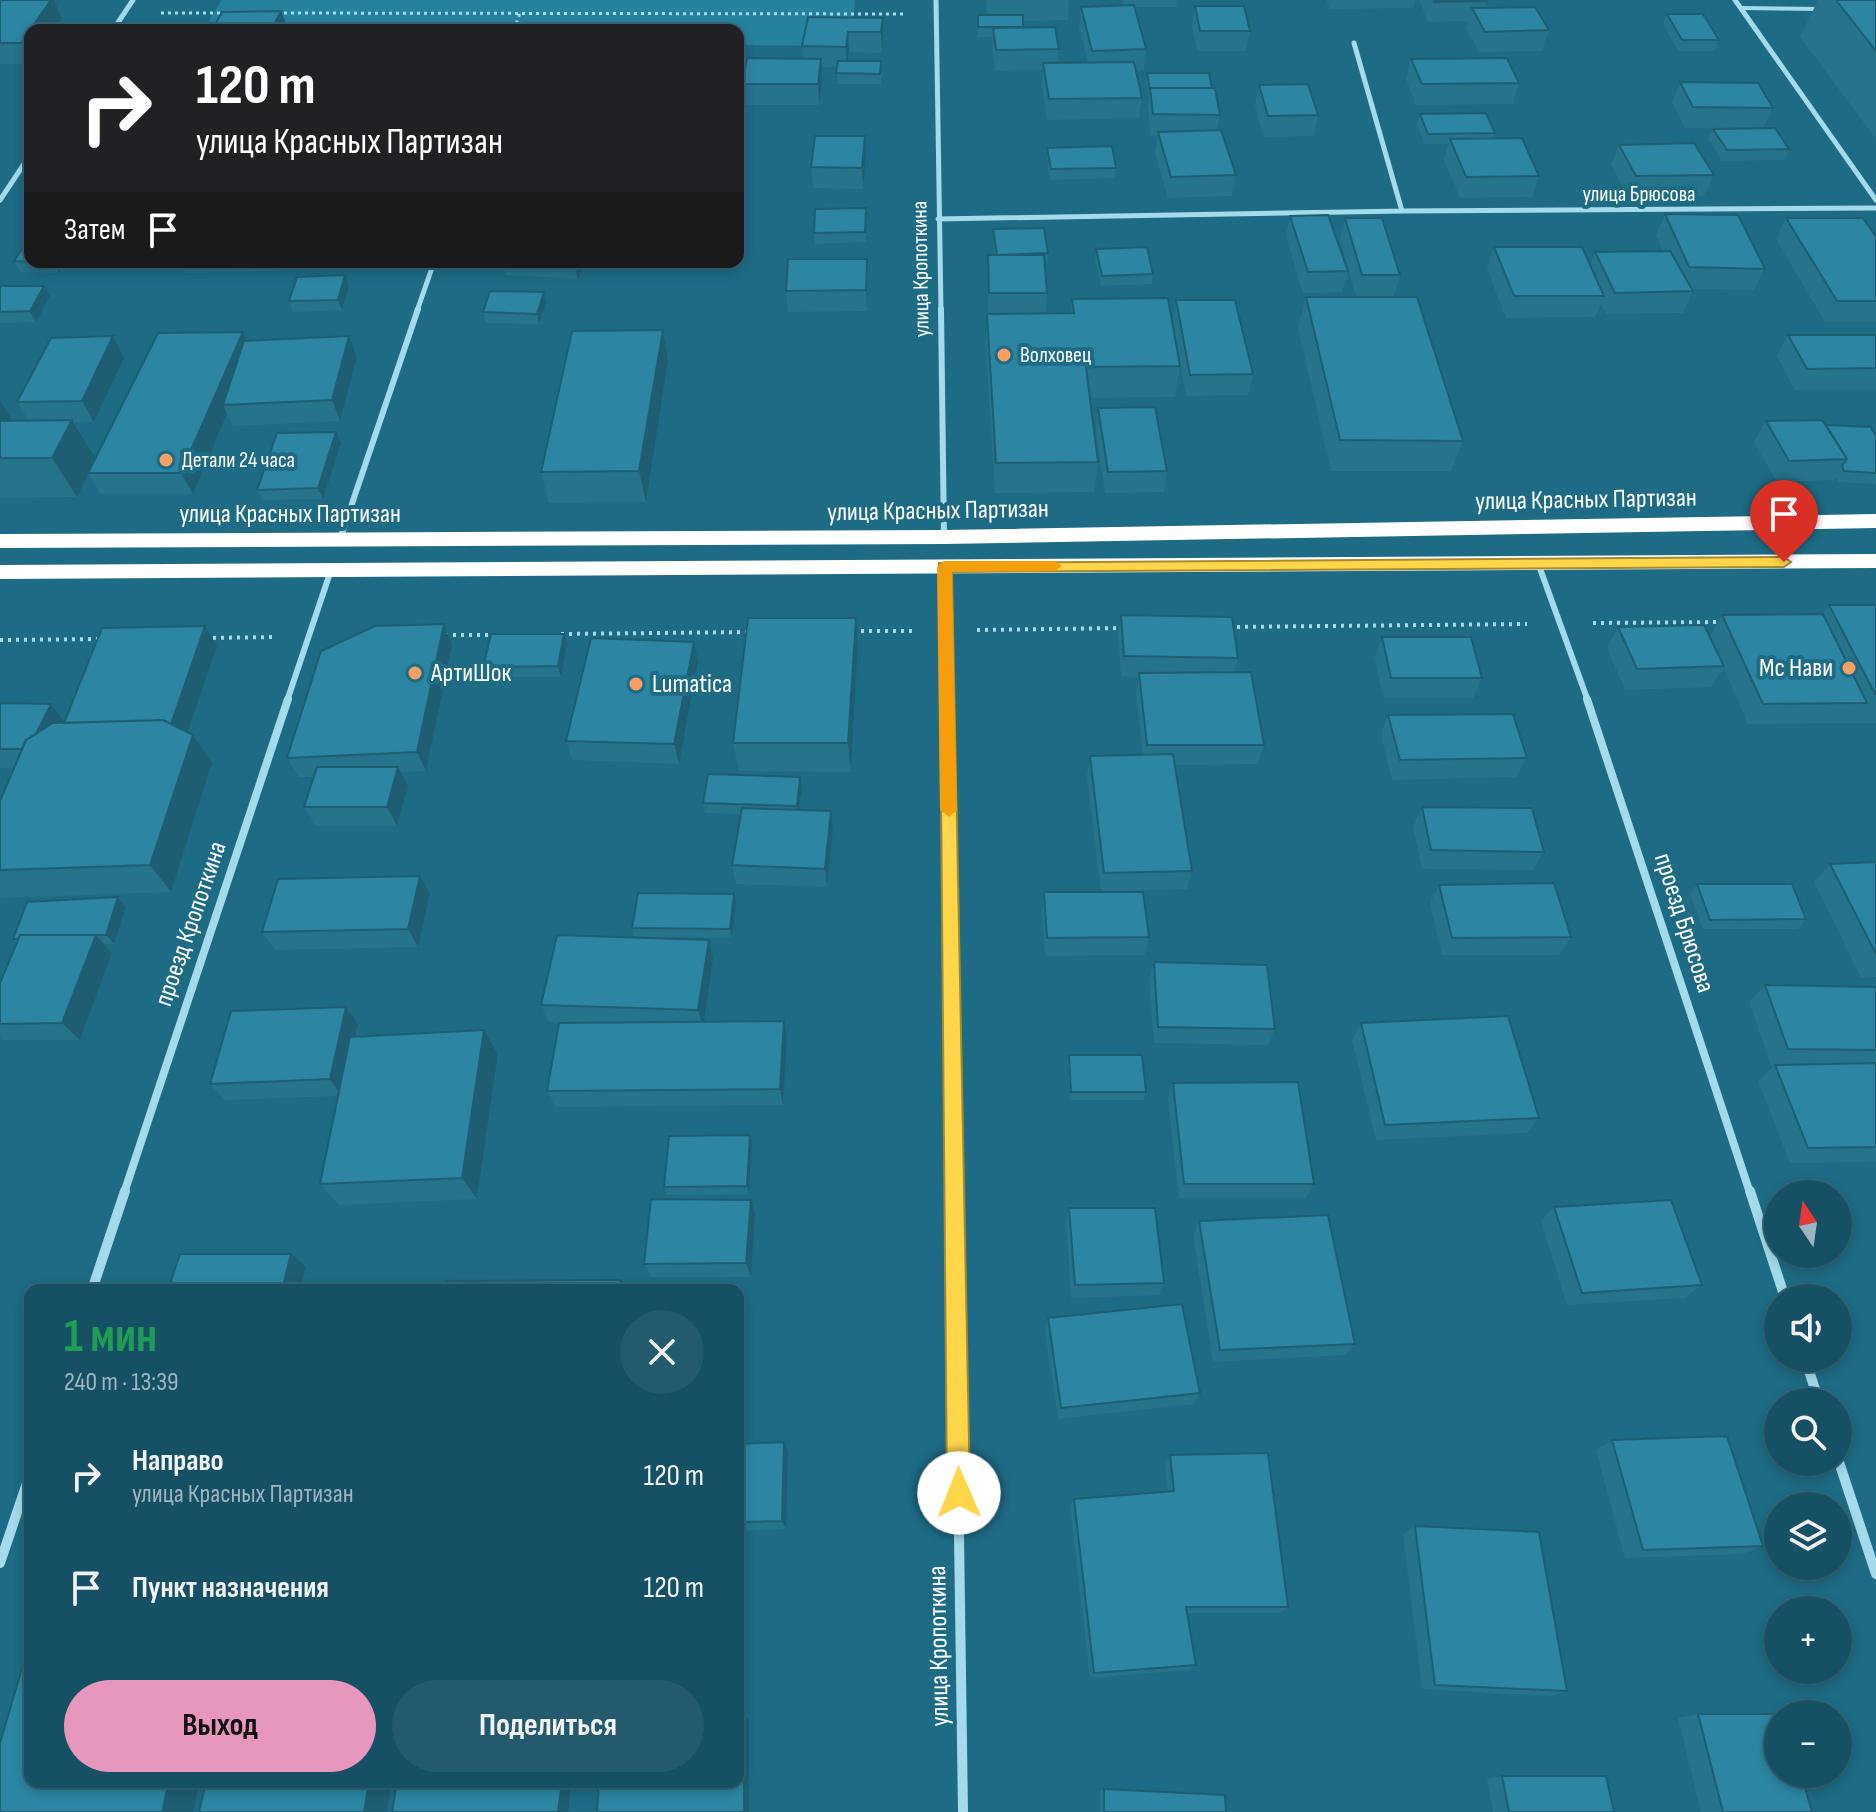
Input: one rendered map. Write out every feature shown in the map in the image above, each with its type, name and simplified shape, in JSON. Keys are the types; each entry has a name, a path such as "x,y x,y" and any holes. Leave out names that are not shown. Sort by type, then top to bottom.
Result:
{"highway":[{"name":"улица Красных Партизан","path":"0,541 944,537 1876,521"},
{"name":"улица Красных Партизан","path":"0,572 1876,561"}],"street":[{"path":"117,24 133,0"},
{"name":"улица Кропоткина","path":"936,0 944,537"},
{"path":"1735,0 1876,200"},
{"path":"1354,43 1402,211"},
{"path":"0,200 24,164"},
{"name":"улица Брюсова","path":"938,219 1402,211 1876,208"},
{"path":"340,539 432,268"},
{"name":"проезд Брюсова","path":"1538,563 1562,623 1780,1284"},
{"name":"улица Кропоткина","path":"944,567 963,1812"},
{"name":"проезд Кропоткина","path":"94,1284 331,570"},
{"path":"1844,1476 1876,1574"},
{"path":"0,1563 24,1492"}],"lane":[{"path":"1741,8 1831,9"}],"path":[{"path":"124,13 235,13"},
{"path":"267,13 936,14"},
{"path":"516,24 520,13"}],"shaded area":[{"path":"222,0 855,0 851,46 744,45 744,24 207,24"}],"building":[{"path":"0,0 51,0 34,24 24,24 21,43 0,43"},
{"path":"1486,0 1487,1 1434,2"},
{"path":"1836,0 1876,0 1876,51"},
{"path":"1134,5 1146,49 1092,51 1081,7"},
{"path":"1195,6 1244,6 1250,31 1200,31"},
{"path":"1535,7 1549,30 1485,32 1472,8"},
{"path":"281,11 274,24 215,24 222,12"},
{"path":"1667,14 1703,14 1719,40 1682,40"},
{"path":"978,15 1023,15 1023,27 978,27"},
{"path":"808,17 883,18 881,32 848,32 846,47 802,46"},
{"path":"1055,27 1059,49 996,50 993,28"},
{"path":"747,58 821,59 818,84 744,84"},
{"path":"1507,58 1519,83 1422,84 1411,59"},
{"path":"838,61 881,61 880,74 836,73"},
{"path":"1134,62 1142,98 1049,99 1043,63"},
{"path":"1147,73 1209,73 1212,88 1150,90"},
{"path":"1680,82 1758,83 1773,108 1693,107"},
{"path":"1308,84 1318,115 1268,116 1259,85"},
{"path":"1150,88 1215,88 1220,115 1153,114"},
{"path":"1486,113 1495,133 1428,134 1420,114"},
{"path":"1775,128 1789,149 1727,150 1713,129"},
{"path":"1221,130 1236,175 1171,177 1158,132"},
{"path":"815,136 865,136 862,168 811,167"},
{"path":"1522,138 1539,176 1466,177 1450,139"},
{"path":"1694,143 1714,175 1636,176 1619,145"},
{"path":"1112,146 1116,168 1051,169 1047,148"},
{"path":"866,208 865,232 814,233 815,209"},
{"path":"1665,214 1738,215 1765,269 1689,267"},
{"path":"1328,215 1348,271 1308,272 1290,216"},
{"path":"1345,218 1382,218 1400,275 1362,275"},
{"path":"1786,218 1863,218 1876,237 1876,301 1837,301"},
{"path":"1044,228 1048,253 997,255 993,229"},
{"path":"24,246 24,262 14,261"},
{"path":"1147,247 1153,274 1102,276 1096,249"},
{"path":"1494,247 1582,247 1604,296 1514,296"},
{"path":"1670,251 1693,291 1615,293 1595,252"},
{"path":"988,255 1044,255 1047,293 989,293"},
{"path":"788,259 867,259 866,290 786,291"},
{"path":"345,275 338,300 289,301 297,277"},
{"path":"0,286 44,286 30,311 0,312"},
{"path":"490,291 544,292 537,314 483,312"},
{"path":"1306,297 1417,297 1463,441 1340,440"},
{"path":"1168,298 1180,366 1086,367 1098,462 996,463 987,314 1074,313 1072,299"},
{"path":"1176,300 1235,300 1253,374 1190,375"},
{"path":"663,330 639,471 541,472 572,331"},
{"path":"243,332 181,473 88,473 158,333"},
{"path":"1788,335 1876,335 1876,368 1807,369"},
{"path":"113,336 82,401 17,402 51,338"},
{"path":"349,336 332,400 223,405 244,341"},
{"path":"1155,407 1167,471 1108,472 1098,408"},
{"path":"72,420 52,458 0,458 0,421"},
{"path":"1822,420 1847,459 1789,461 1766,421"},
{"path":"1826,425 1871,427 1876,437 1876,473 1844,471 1842,466 1847,459"},
{"path":"336,432 318,488 257,490 277,433"},
{"path":"1829,605 1876,605 1876,694 1875,694"},
{"path":"1823,614 1867,703 1763,704 1722,615"},
{"path":"1121,615 1232,617 1238,658 1124,656"},
{"path":"748,618 856,618 848,743 733,743"},
{"path":"444,624 417,752 287,758 321,651 375,626"},
{"path":"1704,625 1724,666 1637,669 1618,627"},
{"path":"205,626 171,724 163,720 64,723 102,628"},
{"path":"491,634 564,634 558,666 483,667"},
{"path":"1382,637 1471,637 1482,678 1391,678"},
{"path":"591,638 694,642 674,744 566,741"},
{"path":"1251,672 1264,745 1147,745 1139,673"},
{"path":"0,703 51,704 36,734 26,740 22,749 0,749"},
{"path":"1513,714 1527,758 1400,760 1388,715"},
{"path":"163,720 193,735 150,865 0,870 0,801 26,740 53,723"},
{"path":"1173,754 1192,871 1104,873 1090,756"},
{"path":"317,767 398,767 387,807 304,807"},
{"path":"708,774 800,777 797,806 703,803"},
{"path":"1422,807 1532,808 1544,852 1431,850"},
{"path":"742,808 831,811 825,869 732,865"},
{"path":"1876,862 1876,954 1830,864"},
{"path":"420,876 408,929 262,932 278,879"},
{"path":"1554,883 1571,937 1452,938 1439,885"},
{"path":"1697,884 1792,884 1806,919 1710,920"},
{"path":"1044,892 1143,892 1149,937 1047,938"},
{"path":"638,893 734,894 730,929 632,928"},
{"path":"118,897 106,935 20,935 18,939 13,939 27,902"},
{"path":"20,935 96,935 62,1023 0,1024 0,983"},
{"path":"557,935 709,940 698,1010 541,1005"},
{"path":"1154,962 1267,965 1275,1029 1158,1027"},
{"path":"1765,985 1876,987 1876,1050 1788,1049"},
{"path":"346,1007 330,1079 210,1084 231,1011"},
{"path":"1508,1016 1539,1118 1385,1125 1361,1023"},
{"path":"784,1021 780,1089 547,1091 559,1023"},
{"path":"484,1030 462,1178 320,1184 350,1037"},
{"path":"1069,1055 1142,1055 1146,1092 1071,1092"},
{"path":"1876,1063 1876,1147 1808,1148 1775,1065"},
{"path":"1298,1082 1314,1184 1184,1184 1173,1083"},
{"path":"750,1135 747,1186 664,1187 669,1136"},
{"path":"651,1199 751,1200 746,1263 644,1264"},
{"path":"1671,1200 1702,1285 1582,1293 1554,1207"},
{"path":"1069,1208 1155,1208 1164,1283 1075,1285"},
{"path":"1328,1215 1355,1344 1220,1350 1199,1221"},
{"path":"180,1254 291,1254 284,1284 170,1284"},
{"path":"621,1280 621,1284 445,1284 446,1281"},
{"path":"1182,1304 1200,1393 1061,1408 1048,1318"},
{"path":"1727,1436 1763,1546 1643,1550 1612,1440"},
{"path":"784,1442 782,1521 744,1522 744,1444"},
{"path":"1268,1453 1288,1607 1186,1607 1196,1665 1094,1673 1074,1499 1174,1491 1170,1455"},
{"path":"1415,1526 1539,1532 1567,1691 1435,1685"},
{"path":"24,1661 24,1788 168,1788 162,1812 0,1812 0,1743"},
{"path":"1698,1714 1764,1714 1764,1788 1805,1788 1812,1812 1723,1812"},
{"path":"1502,1776 1606,1776 1614,1812 1509,1812"},
{"path":"205,1788 368,1788 364,1812 199,1812"},
{"path":"396,1788 561,1788 558,1812 392,1812"},
{"path":"599,1788 744,1788 744,1812 597,1812"},
{"path":"1104,1789 1225,1795 1226,1812 1104,1812"}],"slow traffic":[{"path":"949,810 944,567 1055,566"}],"place":[{"name":"Волховец","path":"1004,355"},
{"name":"Детали 24 часа","path":"166,460"},
{"name":"Мс Нави","path":"1849,668"},
{"name":"АртиШок","path":"415,673"},
{"name":"Lumatica","path":"636,684"}],"route":[{"path":"959,1493 944,567 1784,562"}]}
